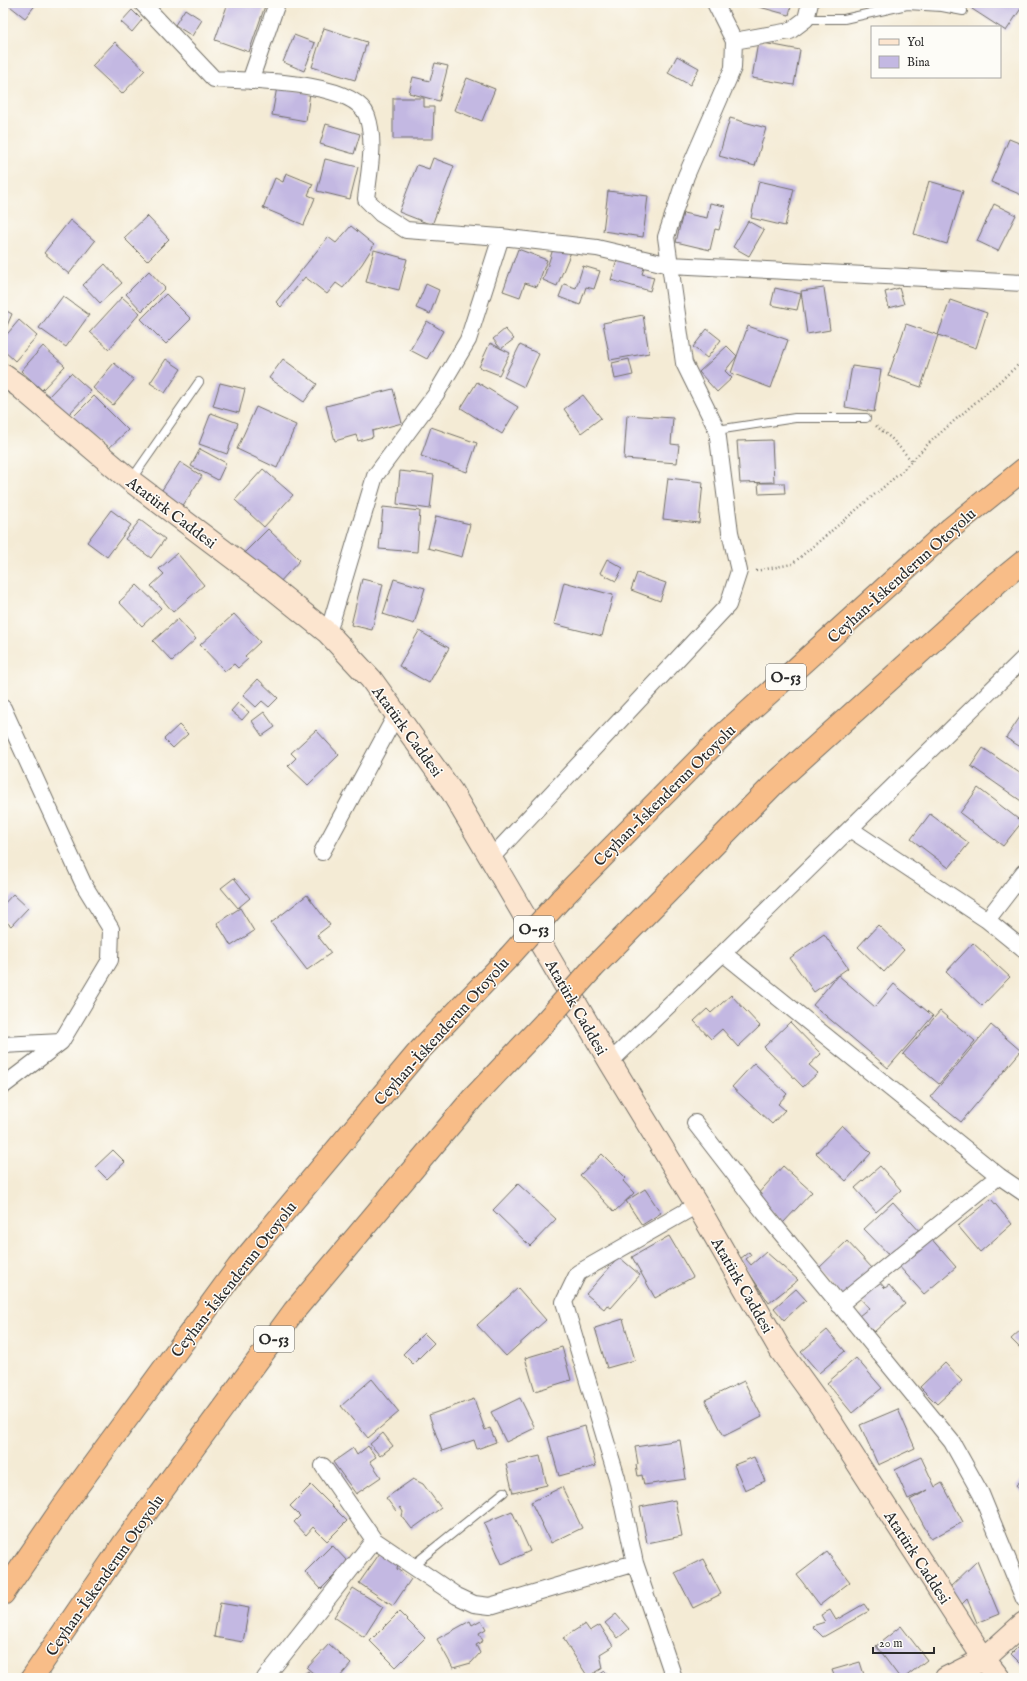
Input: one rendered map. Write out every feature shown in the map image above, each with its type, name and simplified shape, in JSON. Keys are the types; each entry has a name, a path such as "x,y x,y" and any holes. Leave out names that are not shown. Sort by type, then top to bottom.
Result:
{"highway":[{"name":"Ceyhan-İskenderun Otoyolu","path":"3,1594 66,1502 238,1267 419,1051 508,958 561,899 724,734 951,528 1024,469"},
{"name":"Ceyhan-İskenderun Otoyolu","path":"32,1678 124,1544 294,1311 472,1099 593,968 773,785 997,583 1024,561"}],"street":[{"path":"142,3 214,79 292,83 323,89 352,100 366,115 371,137 366,199 381,214 406,230 502,236 596,248 670,265 1024,282"},
{"path":"250,81 278,3"},
{"path":"491,858 728,605 739,570 730,532 716,430 684,363 666,236 686,176 733,68 734,41 715,3"},
{"path":"734,41 790,31 806,19 810,3"},
{"path":"328,633 376,476 436,394 468,340 502,236"},
{"name":"Atatürk Caddesi","path":"3,375 19,386 131,481 261,579 328,633 370,679 452,792 610,1062 697,1205 781,1351 820,1406 984,1658 1000,1678"},
{"path":"610,1062 1024,658"},
{"path":"3,708 84,886 111,929 110,960 61,1042 3,1086"},
{"path":"322,852 396,715"},
{"path":"850,829 987,920 1024,950"},
{"path":"987,920 1024,872"},
{"path":"723,953 999,1176 1024,1193"},
{"path":"3,1045 61,1042"},
{"path":"695,1123 763,1211 952,1442 981,1494 1024,1599"},
{"path":"840,1305 999,1176"},
{"path":"674,1678 635,1563 617,1478 564,1302 578,1273 697,1205"},
{"path":"323,1466 374,1540 457,1596 474,1604 490,1606 635,1563"},
{"path":"264,1678 374,1540"},
{"path":"946,1678 984,1658 1024,1623"}],"lane":[{"path":"806,19 844,19 907,5 942,6 963,11"},
{"path":"131,481 199,382"},
{"path":"716,430 795,418 866,418"},
{"path":"412,1566 504,1492"}],"path":[{"path":"739,570 759,572 792,564 899,474 948,426 1024,360"},
{"path":"866,418 892,439 912,461"}],"building":[{"path":"6,3 37,3 25,18"},
{"path":"228,3 266,3 249,52 215,40"},
{"path":"752,3 792,3 789,15 752,5"},
{"path":"875,3 890,3 876,7"},
{"path":"976,3 1024,3 1006,31 1001,28 1001,26 998,26 972,9"},
{"path":"185,9 202,20 192,36 175,25"},
{"path":"132,10 142,20 132,32 121,22"},
{"path":"324,28 367,42 355,80 312,67"},
{"path":"294,35 315,43 304,71 283,62"},
{"path":"115,42 145,70 122,94 92,66"},
{"path":"758,42 800,50 794,85 752,78"},
{"path":"677,56 699,68 690,85 668,73"},
{"path":"435,63 448,66 439,101 409,93 413,77 430,81"},
{"path":"467,78 495,89 482,121 454,110"},
{"path":"277,87 310,93 306,121 272,115"},
{"path":"393,98 424,98 424,107 434,107 433,139 393,139"},
{"path":"730,118 766,128 755,166 719,156"},
{"path":"326,124 360,134 354,154 320,144"},
{"path":"1009,139 1024,145 1024,196 991,182"},
{"path":"433,158 454,166 432,225 399,212 417,165 429,169"},
{"path":"325,159 358,167 350,199 317,191"},
{"path":"286,173 313,184 308,195 315,198 304,225 263,208 275,178 283,182"},
{"path":"759,181 794,189 785,226 751,218"},
{"path":"929,181 963,191 947,244 914,234"},
{"path":"608,191 648,196 643,237 603,231"},
{"path":"710,203 725,206 719,230 715,229 710,250 676,242 683,213 707,218"},
{"path":"994,204 1016,215 998,251 977,241"},
{"path":"147,216 169,239 147,261 124,238"},
{"path":"70,220 95,241 69,274 44,253"},
{"path":"748,221 764,230 749,256 733,247"},
{"path":"351,226 374,245 362,264 343,288 336,283 327,294 305,277 281,307 276,302 328,237 336,243"},
{"path":"518,249 547,260 537,287 525,283 520,297 503,291"},
{"path":"553,249 571,252 557,286 543,280"},
{"path":"374,250 407,259 399,290 366,282"},
{"path":"618,257 645,265 642,274 654,277 650,291 611,280"},
{"path":"105,264 122,283 100,303 83,285"},
{"path":"583,266 600,271 594,289 586,287 580,305 559,297 564,284 576,288"},
{"path":"149,271 165,288 142,311 126,294"},
{"path":"426,284 439,290 430,314 416,308"},
{"path":"775,288 801,294 797,310 771,305"},
{"path":"824,288 830,330 807,334 801,291"},
{"path":"899,288 904,304 889,308 885,292"},
{"path":"166,294 191,319 166,344 141,319"},
{"path":"63,296 89,315 66,347 39,328"},
{"path":"122,297 140,313 109,349 90,332"},
{"path":"950,300 987,313 976,348 938,335"},
{"path":"3,309 12,314 3,335"},
{"path":"643,315 649,353 610,360 603,323"},
{"path":"19,320 37,336 15,361 3,350 3,339"},
{"path":"427,321 443,331 427,359 410,350"},
{"path":"906,324 938,335 921,387 888,376"},
{"path":"748,326 788,340 771,388 731,373"},
{"path":"505,329 514,339 501,349 493,339"},
{"path":"707,329 721,340 707,358 693,347"},
{"path":"490,343 510,353 499,375 479,367"},
{"path":"520,345 539,354 524,387 504,377"},
{"path":"43,346 65,366 42,390 21,371"},
{"path":"727,346 737,356 725,371 732,378 717,392 699,372"},
{"path":"166,359 181,369 165,393 150,383"},
{"path":"283,359 317,384 304,402 269,378"},
{"path":"629,359 633,375 615,379 612,363"},
{"path":"114,363 134,380 113,405 93,388"},
{"path":"852,366 881,370 874,412 845,407"},
{"path":"71,373 91,391 68,415 48,397"},
{"path":"477,382 518,407 502,434 461,408"},
{"path":"220,383 245,389 239,413 213,406"},
{"path":"393,389 402,423 372,431 373,437 358,441 356,435 335,441 326,406"},
{"path":"583,395 601,418 581,433 564,409"},
{"path":"94,396 128,430 106,451 73,417"},
{"path":"256,407 296,425 277,468 237,449"},
{"path":"211,413 238,423 227,454 199,444"},
{"path":"627,415 673,418 671,444 679,445 677,463 624,459"},
{"path":"431,427 477,443 467,472 421,456"},
{"path":"772,440 774,482 740,483 737,441"},
{"path":"200,449 226,463 218,480 191,466"},
{"path":"180,462 202,476 182,507 160,493"},
{"path":"263,469 293,495 264,527 235,500"},
{"path":"400,471 434,475 430,509 397,504"},
{"path":"668,478 703,482 699,523 663,519"},
{"path":"758,483 784,483 785,493 759,494"},
{"path":"383,507 420,511 417,552 379,549"},
{"path":"111,510 131,525 107,557 87,542"},
{"path":"436,516 470,524 462,557 428,548"},
{"path":"140,520 165,539 151,558 125,539"},
{"path":"268,529 300,560 278,584 245,552"},
{"path":"177,553 204,585 173,612 151,586 164,574 159,569"},
{"path":"607,559 623,568 616,581 600,573"},
{"path":"637,573 666,583 660,601 631,590"},
{"path":"362,579 383,584 372,630 351,625"},
{"path":"394,579 425,588 414,624 383,614"},
{"path":"564,582 613,595 602,636 554,624"},
{"path":"137,585 161,608 142,626 119,602"},
{"path":"234,614 260,642 245,656 248,659 238,668 234,664 225,671 200,645"},
{"path":"178,619 196,639 172,661 153,641"},
{"path":"419,631 449,648 429,683 399,666"},
{"path":"258,679 278,698 269,707 262,701 256,707 243,695"},
{"path":"238,703 249,712 242,720 231,711"},
{"path":"1024,711 1024,749 1006,738"},
{"path":"264,712 275,727 262,736 252,721"},
{"path":"179,725 188,734 173,748 164,739"},
{"path":"316,730 339,755 308,785 288,766 296,758 291,753"},
{"path":"983,748 1024,776 1024,803 971,766"},
{"path":"978,788 1022,822 1003,846 960,813"},
{"path":"930,814 969,843 949,868 911,839"},
{"path":"234,878 250,898 238,908 221,888"},
{"path":"13,894 28,908 11,926 3,919 3,905"},
{"path":"307,895 330,925 317,935 331,953 307,970 271,923"},
{"path":"240,908 254,931 231,946 217,923"},
{"path":"878,925 904,950 884,972 858,947"},
{"path":"824,934 848,968 814,992 790,958"},
{"path":"973,943 1010,977 982,1006 946,972"},
{"path":"838,975 875,1007 894,984 933,1016 888,1068 813,1005"},
{"path":"731,995 760,1026 738,1047 722,1029 711,1039 694,1021 707,1009 711,1013"},
{"path":"940,1011 975,1041 939,1084 903,1054"},
{"path":"790,1022 821,1054 809,1065 818,1073 803,1087 764,1047"},
{"path":"991,1025 1021,1051 961,1122 930,1097"},
{"path":"754,1063 787,1094 778,1104 785,1110 772,1124 732,1087"},
{"path":"842,1125 871,1153 846,1181 816,1153"},
{"path":"113,1150 125,1162 107,1179 95,1167"},
{"path":"602,1154 626,1178 623,1181 634,1193 614,1212 580,1175"},
{"path":"783,1166 812,1192 783,1223 755,1197"},
{"path":"880,1166 901,1190 876,1212 855,1188"},
{"path":"518,1184 556,1219 530,1246 493,1210"},
{"path":"645,1189 661,1213 642,1225 626,1201"},
{"path":"991,1199 1012,1224 980,1252 958,1226"},
{"path":"893,1202 922,1234 894,1260 864,1229"},
{"path":"669,1236 693,1277 655,1298 632,1257"},
{"path":"929,1236 956,1267 924,1294 897,1264"},
{"path":"847,1241 873,1269 844,1297 818,1269"},
{"path":"749,1252 751,1255 746,1259 751,1265 766,1252 798,1280 769,1303 740,1259"},
{"path":"619,1257 640,1275 611,1308 607,1305 604,1309 586,1294"},
{"path":"877,1279 885,1288 889,1285 905,1304 874,1332 859,1316 869,1308 858,1296"},
{"path":"518,1288 546,1320 506,1356 477,1325"},
{"path":"796,1289 806,1300 784,1320 774,1308"},
{"path":"623,1319 635,1360 607,1368 595,1328"},
{"path":"1024,1327 1024,1352 1011,1339"},
{"path":"827,1330 845,1351 819,1373 801,1352"},
{"path":"424,1333 434,1343 413,1364 403,1354"},
{"path":"562,1347 571,1380 535,1391 525,1358"},
{"path":"856,1358 882,1388 852,1413 827,1383"},
{"path":"945,1363 962,1381 937,1404 920,1387"},
{"path":"372,1379 399,1412 368,1438 341,1406"},
{"path":"744,1381 762,1417 724,1436 705,1400"},
{"path":"520,1398 535,1428 506,1442 491,1412"},
{"path":"474,1399 485,1430 490,1428 496,1442 477,1449 474,1440 442,1451 429,1415"},
{"path":"898,1409 915,1448 878,1465 860,1425"},
{"path":"585,1426 596,1466 559,1476 548,1437"},
{"path":"383,1433 393,1446 380,1456 370,1444"},
{"path":"680,1440 686,1479 644,1485 642,1475 638,1476 636,1465 638,1464 635,1447"},
{"path":"368,1446 376,1457 370,1461 381,1477 356,1494 333,1462 353,1448 357,1455"},
{"path":"540,1456 547,1485 513,1493 506,1464"},
{"path":"754,1457 765,1481 745,1490 734,1465"},
{"path":"921,1457 935,1487 942,1483 963,1522 931,1539 910,1500 928,1490 908,1499 895,1470"},
{"path":"1024,1478 1024,1495 1016,1485"},
{"path":"413,1479 423,1484 441,1508 412,1529 402,1516 403,1512 400,1507 396,1511 386,1498"},
{"path":"311,1485 347,1521 327,1541 313,1527 306,1535 294,1522 300,1516 290,1506"},
{"path":"562,1487 582,1528 551,1543 531,1502"},
{"path":"675,1500 682,1536 647,1543 640,1507"},
{"path":"512,1511 530,1551 502,1564 484,1523"},
{"path":"332,1545 348,1562 321,1589 305,1572"},
{"path":"827,1552 850,1582 820,1605 797,1575"},
{"path":"380,1553 398,1565 397,1569 411,1579 393,1606 359,1583"},
{"path":"703,1559 721,1594 693,1608 675,1573"},
{"path":"977,1561 999,1614 977,1623 967,1599 962,1604 947,1590"},
{"path":"353,1588 383,1607 364,1637 334,1617"},
{"path":"220,1603 249,1608 243,1642 214,1637"},
{"path":"864,1604 869,1611 823,1637 812,1626 825,1622 821,1615 830,1610 836,1620"},
{"path":"399,1612 425,1638 396,1667 370,1641"},
{"path":"616,1614 629,1629 618,1638 605,1623"},
{"path":"481,1620 486,1629 479,1633 483,1641 476,1645 480,1653 471,1663 453,1668 437,1639 470,1621 472,1625"},
{"path":"585,1624 590,1631 600,1625 613,1646 600,1654 603,1668 588,1677 563,1638"},
{"path":"901,1626 927,1660 904,1678 900,1678 876,1646"},
{"path":"1024,1641 1024,1667 1011,1654"},
{"path":"329,1644 351,1664 339,1678 319,1678 307,1668"},
{"path":"860,1662 865,1678 835,1678 832,1670"},
{"path":"308,1671 314,1678 299,1678"},
{"path":"605,1671 610,1678 594,1678"}]}
